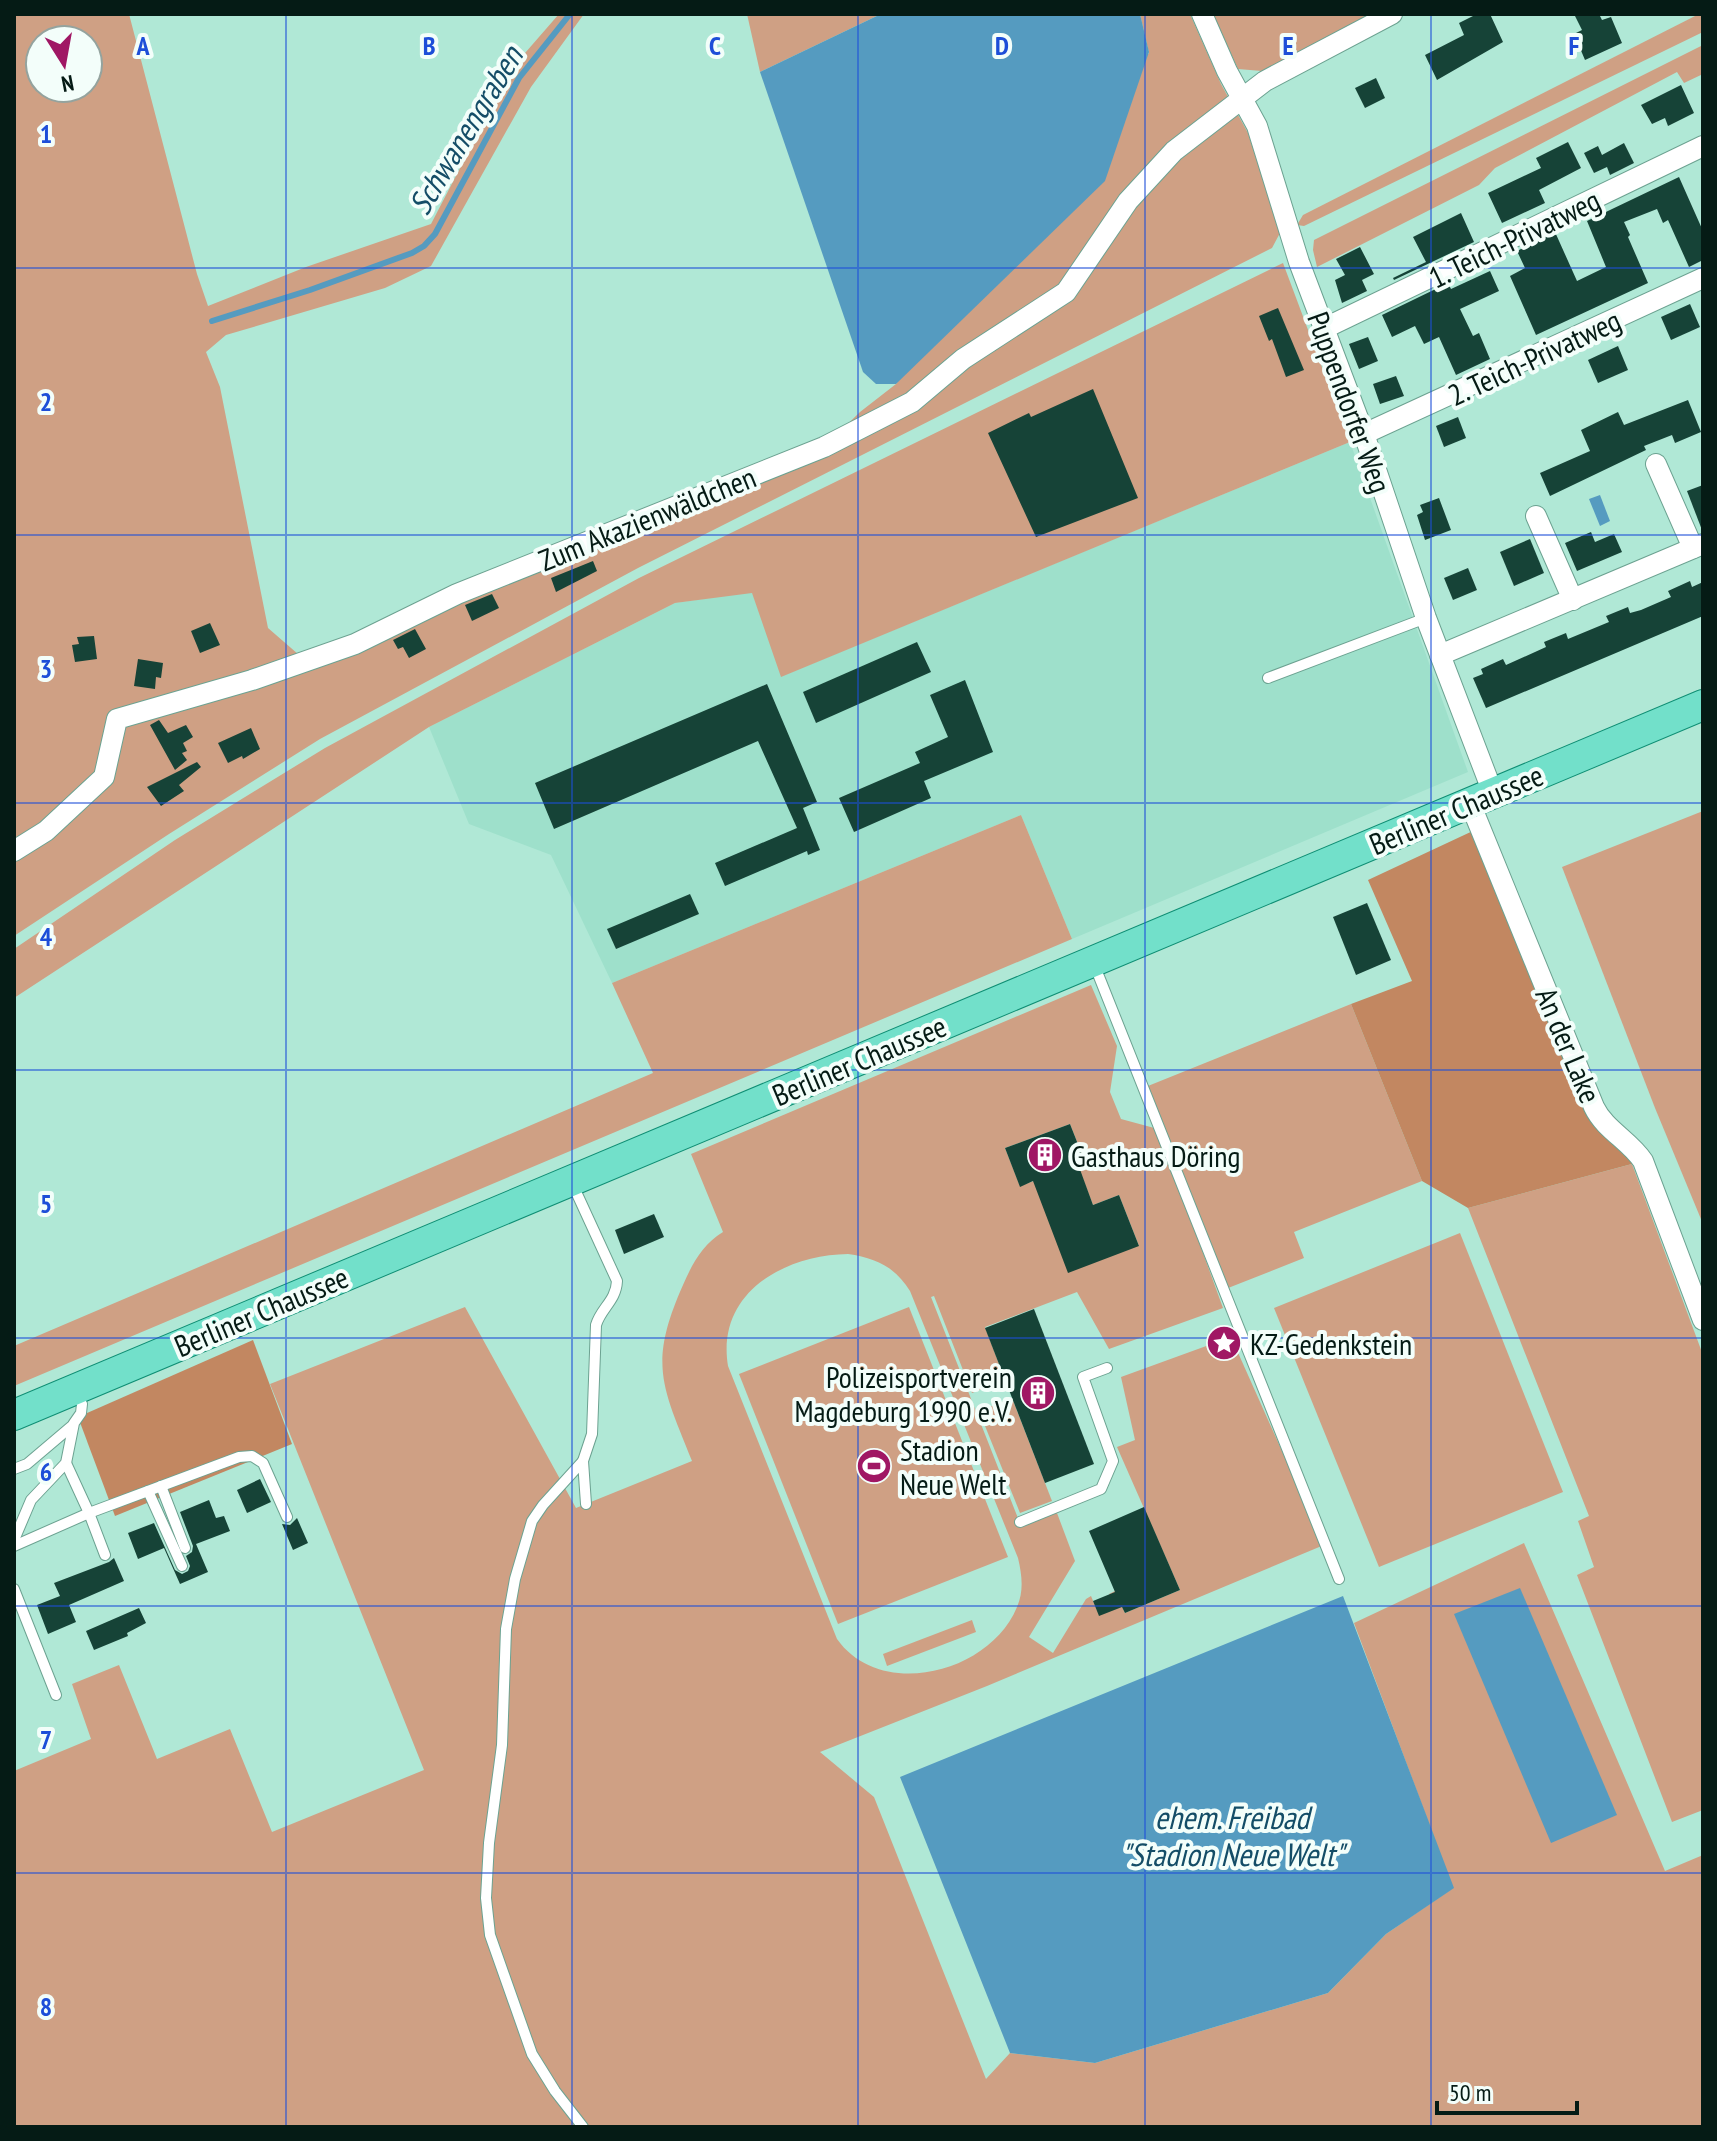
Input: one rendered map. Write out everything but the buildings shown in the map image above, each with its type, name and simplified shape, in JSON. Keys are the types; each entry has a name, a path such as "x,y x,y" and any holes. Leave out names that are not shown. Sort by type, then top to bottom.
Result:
{"main road":[{"name":"Berliner Chaussee","path":"14,1415 1703,705"}],"street":[{"name":"Puppendorfer Weg","path":"1202,14 1227,71 1257,126 1299,262 1364,434 1440,655 1482,798"},
{"path":"1244,98 1265,81 1392,14"},
{"name":"Zum Akazienwäldchen","path":"14,851 46,831 104,777 117,719 252,680 355,644 457,594 824,447 912,402 963,359 1066,292 1128,201 1174,151 1244,98"},
{"name":"1. Teich-Privatweg","path":"1325,328 1703,146"},
{"name":"2. Teich-Privatweg","path":"1364,434 1703,278"},
{"path":"1440,655 1698,546 1656,464"},
{"path":"1536,516 1573,600"},
{"name":"An der Lake","path":"1482,798 1597,1113 1643,1161 1703,1320"}],"lane":[{"path":"1268,678 1426,618"},
{"path":"1093,962 1339,1579"},
{"path":"572,1181 617,1281 611,1304 597,1320 592,1434 583,1461 586,1504"},
{"path":"1020,1522 1101,1489 1113,1461 1083,1377 1107,1368"},
{"path":"14,1469 27,1464 74,1423 81,1413 82,1404 76,1389"},
{"path":"14,1543 31,1500 66,1463 74,1423"},
{"path":"14,1543 239,1457 252,1456 263,1463 287,1517"},
{"path":"583,1461 532,1521 515,1579 506,1629 502,1745 489,1843 486,1898 490,1935 532,2054 583,2127"},
{"path":"66,1463 105,1555"},
{"path":"161,1486 185,1548"},
{"path":"148,1491 182,1566"},
{"path":"14,1589 56,1695"}],"shaded area":[{"path":"14,14 129,14 208,306 306,267 431,224 512,68 559,14 584,14 531,87 431,266 385,288 226,335 206,352 220,387 268,628 306,661 824,447 860,412 896,384 1149,53 1140,14 1190,14 1221,84 1248,133 1280,233 1272,248 638,568 320,739 14,936"},
{"path":"747,14 881,14 760,72"},
{"path":"1213,14 1373,14 1262,71 1238,69"},
{"path":"1703,14 1703,32 1304,226 1297,225 1303,215"},
{"path":"1703,45 1703,74 1684,83 1677,72 1495,168 1479,185 1317,267 1314,240"},
{"path":"1283,263 1350,442 781,677 752,593 675,603 429,727 14,998 14,949 175,840 325,748 639,578"},
{"path":"1350,442 1468,772 1072,939 1021,815 612,983 551,855 469,824 429,727 675,603 752,592 782,676"},
{"path":"1703,811 1703,1224 1562,867"},
{"path":"1021,815 1072,939 14,1386 14,1346 653,1073 612,983"},
{"path":"1477,829 1597,1113 1643,1161 1468,1208 1422,1181 1351,1004 1412,981 1368,880"},
{"path":"1091,985 1117,1046 1110,1092 1121,1119 1158,1129 1143,1088 1351,1004 1422,1181 1294,1232 1304,1258 1223,1290 1169,1159 1223,1308 1109,1349 1077,1292 985,1327 1005,1380 972,1393 934,1296 931,1297 1021,1526 1057,1513 1075,1561 1029,1637 1053,1653 1086,1599 1091,1596 1099,1615 1115,1609 1109,1594 1115,1591 1125,1613 1180,1590 1117,1447 1135,1440 1121,1377 1231,1337 1324,1545 820,1752 874,1797 986,2079 1010,2053 1095,2063 1328,1993 1386,1934 1453,1888 1354,1623 1524,1543 1665,1871 1703,1855 1703,2127 14,2127 14,1771 91,1739 72,1684 119,1665 157,1759 230,1729 272,1832 424,1770 270,1384 465,1307 576,1508 692,1461 667,1393 663,1374 665,1335 694,1262 723,1232 691,1154","holes":["1070,1124 1085,1162 1020,1186 1005,1148","1081,1174 1093,1205 1119,1195 1139,1246 1037,1191","848,1254 876,1261 898,1276 910,1291 1018,1558 1021,1595 1003,1630 984,1649 960,1662 933,1671 906,1674 880,1669 856,1658 837,1639 728,1366 727,1340 733,1318 744,1299 760,1283 779,1271 824,1256"]},
{"path":"1632,1164 1703,1355 1703,1810 1672,1822 1577,1575 1594,1567 1578,1521 1589,1516 1468,1208"},
{"path":"1460,1233 1563,1492 1379,1567 1274,1308"},
{"name":"Stadion Neue Welt","path":"909,1307 1008,1557 838,1624 739,1374"},
{"path":"253,1340 292,1444 115,1516 78,1417"},
{"path":"1012,1398 1052,1501 1020,1513 979,1411"},
{"path":"972,1620 976,1632 887,1666 883,1654"}],"water":[{"path":"881,14 1140,14 1149,52 1105,181 896,384 876,384 863,372 760,72"},
{"path":"1600,495 1610,521 1600,526 1589,499"},
{"path":"1520,1588 1617,1815 1551,1843 1454,1614"},
{"name":"ehem. Freibad \"Stadion Neue Welt\"","path":"1343,1596 1454,1888 1386,1934 1328,1993 1095,2063 1010,2053 900,1777"}],"waterway":[{"name":"Schwanengraben","path":"212,321 310,290 424,246 435,234 519,78 570,14"}],"place":[{"name":"Gasthaus Döring","path":"1045,1155"},
{"name":"KZ-Gedenkstein","path":"1224,1343"},
{"name":"Polizeisportverein Magdeburg 1990 e.V.","path":"1038,1393"},
{"name":"Stadion Neue Welt","path":"874,1466"}]}
